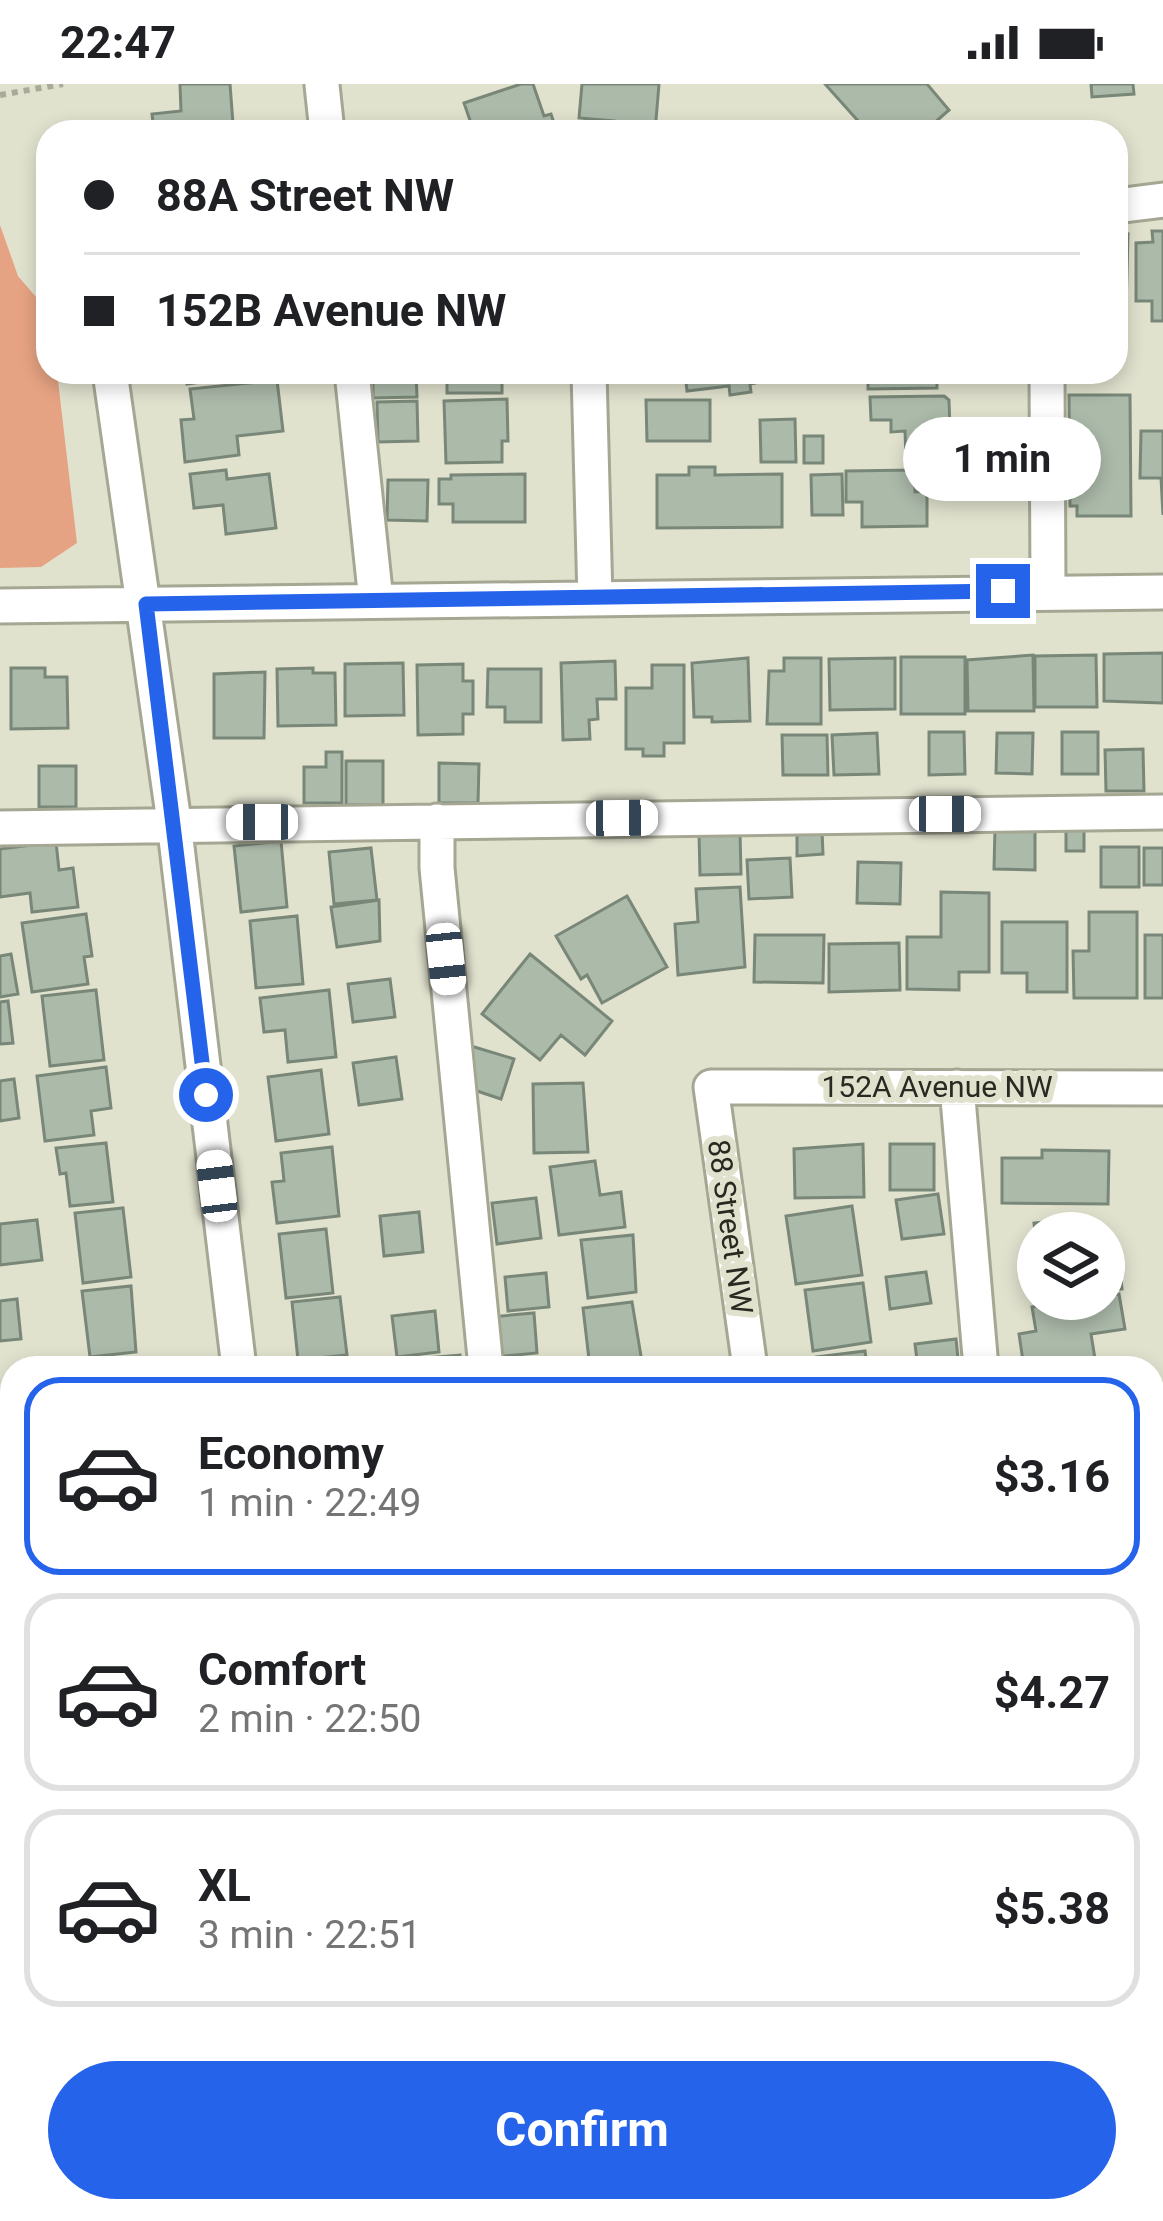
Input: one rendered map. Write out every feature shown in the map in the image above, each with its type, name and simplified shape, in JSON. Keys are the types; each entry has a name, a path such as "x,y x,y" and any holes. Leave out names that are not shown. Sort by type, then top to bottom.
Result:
{"street":[{"path":"322,85 326,120"},
{"path":"1128,204 1163,200"},
{"path":"112,384 146,604 238,1356"},
{"path":"353,384 376,601"},
{"path":"590,384 595,599"},
{"path":"1047,384 1048,590"},
{"path":"0,606 1163,592"},
{"path":"0,828 174,822 1163,812"},
{"path":"437,821 439,892 486,1356"},
{"name":"152A Avenue NW","path":"711,1087 1163,1088"},
{"name":"88 Street NW","path":"711,1087 748,1356"},
{"path":"956,1087 980,1356"}],"path":[{"path":"0,95 63,84"}],"shaded area":[{"path":"0,225 18,276 36,297 36,384 58,384 77,543 41,567 0,568"}],"building":[{"path":"180,84 230,84 233,120 153,120 152,114 181,111"},
{"path":"533,84 544,116 551,114 553,120 470,120 464,103"},
{"path":"582,84 659,84 656,120 579,118"},
{"path":"825,84 927,84 949,110 938,120 857,120"},
{"path":"1091,84 1133,84 1134,94 1092,97"},
{"path":"1152,231 1163,231 1163,321 1152,321 1152,301 1136,301 1136,243 1153,242"},
{"path":"277,384 283,431 237,436 239,455 185,462 181,420 194,419 190,389"},
{"path":"373,384 416,384 417,397 373,398"},
{"path":"447,384 502,384 502,393 447,393"},
{"path":"686,384 750,384 751,392 730,395 729,386 687,391"},
{"path":"868,384 937,384 937,388 868,389"},
{"path":"1069,395 1130,395 1131,516 1077,516 1077,506 1070,506"},
{"path":"944,396 949,400 950,430 944,430 945,458 906,458 905,431 891,432 891,420 871,420 870,397"},
{"path":"507,399 508,441 502,441 502,462 446,463 444,401"},
{"path":"646,400 710,400 710,441 647,441"},
{"path":"417,401 418,441 378,442 377,402"},
{"path":"795,419 796,462 761,462 760,420"},
{"path":"1141,431 1163,431 1163,515 1161,478 1140,478"},
{"path":"804,436 823,436 823,463 804,463"},
{"path":"689,467 715,467 715,475 782,474 782,527 657,528 657,475 689,475"},
{"path":"226,470 227,479 269,474 276,528 226,534 223,505 194,508 190,474"},
{"path":"914,470 915,492 927,491 927,526 862,527 862,502 846,502 846,471"},
{"path":"525,474 525,522 453,522 453,504 439,504 439,479"},
{"path":"842,474 843,515 812,515 811,475"},
{"path":"388,480 428,480 427,521 387,520"},
{"path":"1163,653 1163,703 1104,701 1104,654"},
{"path":"1033,655 1034,711 968,711 967,660"},
{"path":"1096,655 1097,707 1035,707 1035,656"},
{"path":"901,657 965,657 965,714 901,714"},
{"path":"748,658 750,721 712,722 712,717 694,717 692,663"},
{"path":"784,658 821,658 821,724 767,724 769,671 784,671"},
{"path":"895,658 895,709 830,710 829,659"},
{"path":"615,661 616,699 597,699 598,719 589,720 590,739 563,740 561,663"},
{"path":"403,663 404,715 345,716 345,664"},
{"path":"463,664 463,681 473,681 473,714 463,714 463,734 418,735 417,665"},
{"path":"652,665 684,665 684,743 664,743 664,756 643,756 643,749 626,749 626,688 652,688"},
{"path":"11,668 45,668 45,677 67,677 68,728 11,729"},
{"path":"313,668 313,673 335,673 336,725 278,726 277,669"},
{"path":"488,669 541,669 541,722 505,722 505,707 487,707"},
{"path":"265,672 264,738 214,738 214,674"},
{"path":"929,732 964,732 965,774 929,775"},
{"path":"1062,732 1098,732 1098,774 1062,774"},
{"path":"877,733 879,774 834,775 832,735"},
{"path":"997,733 1033,733 1032,774 996,773"},
{"path":"782,735 827,735 828,775 783,775"},
{"path":"1143,749 1144,791 1106,791 1105,750"},
{"path":"326,752 342,752 342,803 304,803 304,767 326,767"},
{"path":"346,761 383,761 383,805 346,805"},
{"path":"439,763 479,764 478,803 439,803"},
{"path":"39,766 76,766 76,807 39,807"},
{"path":"995,828 1035,828 1035,870 994,869"},
{"path":"1066,828 1084,828 1084,851 1066,851"},
{"path":"797,830 822,830 823,854 797,856"},
{"path":"740,832 741,874 700,875 699,833"},
{"path":"281,841 287,907 241,912 234,846"},
{"path":"56,842 59,870 73,868 78,907 32,912 30,893 0,897 0,849"},
{"path":"1101,847 1139,847 1139,887 1101,887"},
{"path":"371,848 377,900 334,904 329,852"},
{"path":"1144,848 1163,848 1163,885 1144,885"},
{"path":"790,858 792,897 749,899 747,860"},
{"path":"858,862 901,863 900,904 857,903"},
{"path":"740,887 745,967 678,975 675,924 698,922 696,889"},
{"path":"941,892 989,893 989,972 959,972 959,990 907,989 907,937 941,937"},
{"path":"627,896 667,967 602,1003 587,975 581,979 556,936"},
{"path":"379,900 380,941 337,947 331,907"},
{"path":"1089,912 1137,912 1137,998 1074,998 1073,951 1089,951"},
{"path":"86,914 92,956 84,957 88,984 32,992 22,923"},
{"path":"297,916 303,984 256,988 250,921"},
{"path":"1002,922 1067,922 1067,992 1027,992 1027,973 1002,973"},
{"path":"755,935 824,935 823,983 754,982"},
{"path":"1145,935 1163,935 1163,998 1145,998"},
{"path":"899,943 900,990 829,992 829,944"},
{"path":"11,954 18,994 0,997 0,956"},
{"path":"530,954 612,1021 585,1055 561,1035 540,1060 482,1014"},
{"path":"390,979 395,1017 353,1022 348,984"},
{"path":"96,990 104,1060 50,1066 42,996"},
{"path":"329,990 336,1057 288,1062 285,1030 264,1032 260,998"},
{"path":"8,1001 13,1043 0,1044 0,1002"},
{"path":"471,1046 514,1059 501,1099 459,1085"},
{"path":"396,1057 402,1099 359,1105 353,1063"},
{"path":"106,1067 111,1108 91,1111 94,1135 45,1141 37,1076"},
{"path":"321,1070 329,1134 276,1141 268,1077"},
{"path":"14,1079 19,1118 0,1121 0,1081"},
{"path":"583,1083 588,1152 534,1153 533,1084"},
{"path":"106,1143 113,1202 70,1206 66,1173 60,1174 56,1148"},
{"path":"863,1144 864,1197 795,1198 794,1149"},
{"path":"890,1144 934,1144 934,1190 890,1190"},
{"path":"332,1147 339,1216 277,1223 272,1182 284,1181 281,1153"},
{"path":"1042,1150 1109,1151 1108,1204 1002,1203 1002,1158 1042,1158"},
{"path":"595,1161 600,1195 621,1192 625,1227 559,1235 550,1167"},
{"path":"938,1194 944,1234 902,1239 896,1200"},
{"path":"536,1198 541,1238 497,1244 492,1203"},
{"path":"852,1206 862,1275 796,1284 786,1216"},
{"path":"123,1208 131,1277 83,1283 75,1213"},
{"path":"419,1212 423,1252 384,1256 380,1216"},
{"path":"37,1220 42,1260 0,1265 0,1224"},
{"path":"326,1229 333,1293 286,1298 279,1234"},
{"path":"633,1235 636,1292 588,1298 581,1240"},
{"path":"926,1272 931,1303 890,1309 886,1277"},
{"path":"546,1273 549,1307 508,1311 505,1277"},
{"path":"863,1283 871,1342 813,1351 805,1290"},
{"path":"131,1286 136,1352 90,1356 82,1291"},
{"path":"340,1297 347,1355 298,1356 292,1302"},
{"path":"17,1299 21,1339 0,1341 0,1301"},
{"path":"632,1302 641,1356 589,1356 583,1308"},
{"path":"435,1311 439,1352 397,1356 392,1316"},
{"path":"534,1313 537,1353 494,1356 490,1317"},
{"path":"1034,1320 1123,1320 1125,1329 1091,1334 1095,1356 1022,1356 1019,1334 1036,1331"},
{"path":"956,1339 958,1356 916,1356 915,1344"},
{"path":"865,1351 866,1356 824,1356"}],"route":[{"path":"206,1095 146,604 1003,591"}]}
